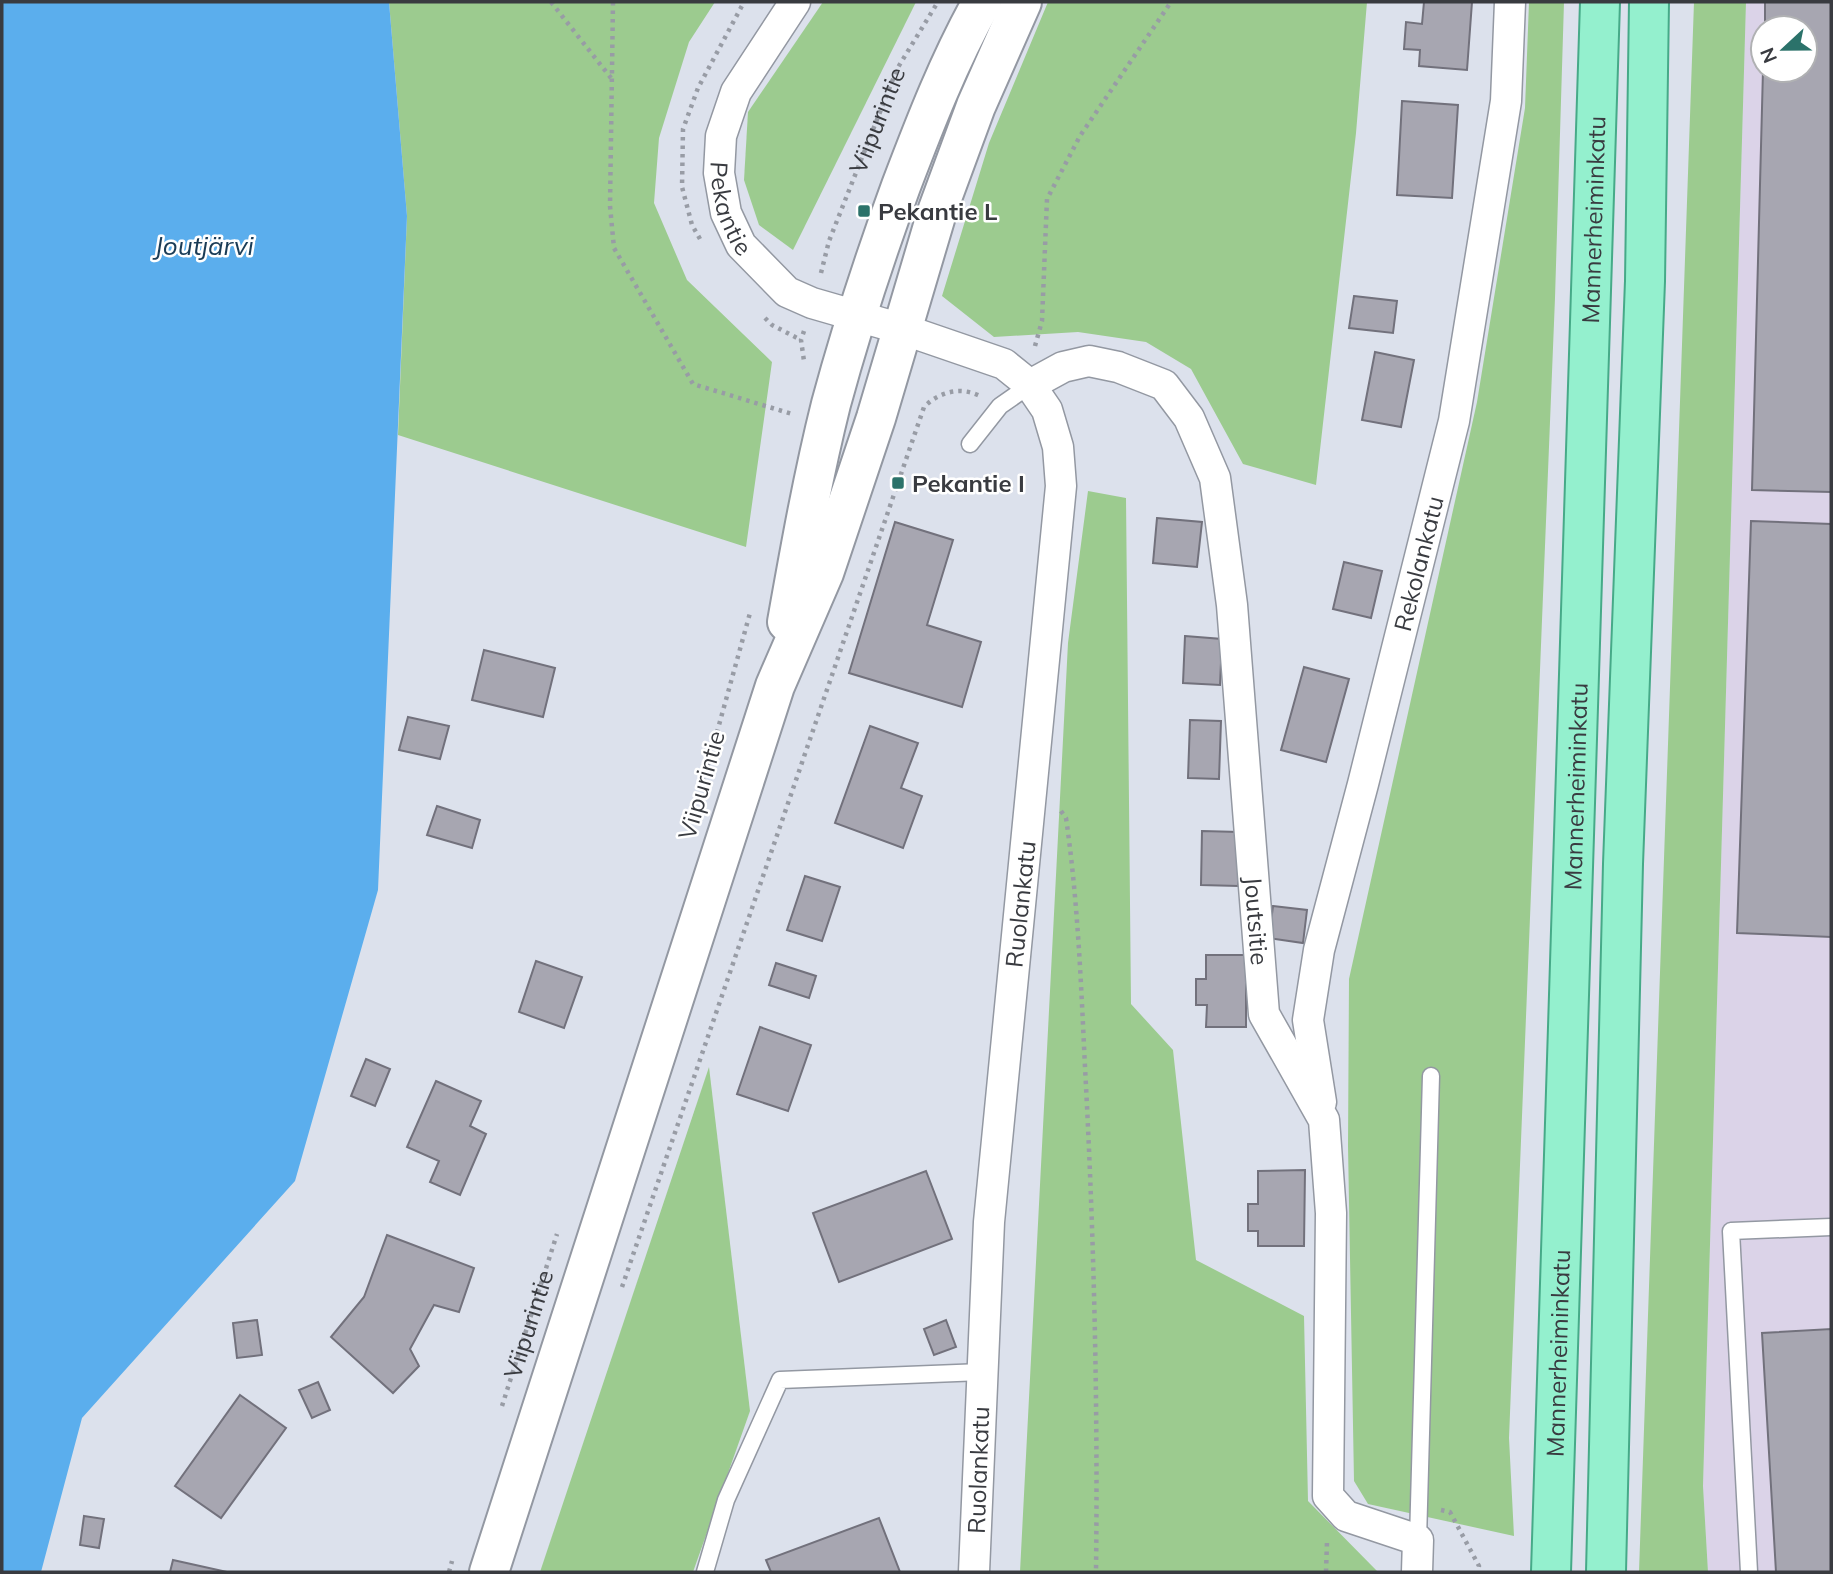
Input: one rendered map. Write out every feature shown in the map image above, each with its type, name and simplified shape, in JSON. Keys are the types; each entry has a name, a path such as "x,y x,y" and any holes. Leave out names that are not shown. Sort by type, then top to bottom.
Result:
{"main road":[{"name":"Viipurintie","path":"775,686 802,535 831,404 857,317 882,239 934,99 961,38 982,2"},
{"name":"Viipurintie","path":"489,1572 775,686 824,573 876,418 943,197 976,106 1022,2"},
{"name":"Mannerheiminkatu","path":"1550,1572 1600,2"},
{"name":"Mannerheiminkatu","path":"1606,1572 1623,864 1645,281 1649,2"}],"street":[{"name":"Pekantie","path":"795,2 736,92 721,136 719,173 726,213 741,245 787,292 812,303 902,329"},
{"name":"Rekolankatu","path":"1324,1120 1308,1020 1318,950 1363,784 1454,421 1506,101 1510,2"},
{"name":"Ruolankatu","path":"902,329 1004,364 1027,383 1047,410 1058,447 1061,486 989,1222 974,1572"},
{"name":"Joutsitie","path":"1027,383 1063,367 1089,361 1118,367 1164,385 1189,418 1215,478 1232,605 1264,1014 1324,1120 1332,1213 1328,1496 1346,1516 1418,1540"},
{"path":"1417,1572 1418,1540"}],"lane":[{"path":"970,444 1000,406 1027,383"},
{"path":"1418,1540 1431,1076"},
{"path":"1749,1572 1731,1231 1831,1227"},
{"path":"705,1572 726,1500 780,1380 982,1372"}],"path":[{"path":"551,2 612,79"},
{"path":"613,2 610,206 614,248 693,384 804,417"},
{"name":"Viipurintie","path":"804,363 801,340 829,241 897,69 939,2"},
{"path":"1027,383 1042,321 1046,199 1080,136 1171,2"},
{"path":"619,1297 924,407 934,397 952,391 970,391 1000,406"},
{"name":"Viipurintie","path":"698,801 752,603"},
{"path":"1033,764 1066,818 1075,878 1093,1215 1097,1432 1096,1572"},
{"name":"Viipurintie","path":"500,1412 558,1230"},
{"path":"1419,1503 1450,1512 1479,1566 1478,1572"},
{"path":"449,1572 454,1555"}],"shaded area":[{"path":"1746,2 1831,2 1831,1572 1708,1572 1703,1486"}],"green space":[{"path":"389,2 715,2 689,42 659,138 654,203 687,280 772,362 746,547 398,435 407,216"},
{"path":"823,2 916,2 793,250 759,225 744,180 748,112"},
{"path":"1048,2 1367,2 1356,133 1316,485 1243,464 1191,369 1146,342 1078,332 994,337 942,296 989,143"},
{"path":"1529,2 1564,2 1555,298 1509,1438 1514,1536 1368,1504 1354,1481 1348,1146 1349,979 1477,402 1525,108"},
{"path":"1694,2 1746,2 1703,1486 1708,1572 1639,1572"},
{"path":"1088,491 1126,498 1131,1004 1173,1050 1196,1260 1304,1316 1308,1501 1378,1572 1020,1572 1068,643"},
{"path":"709,1067 750,1411 693,1572 540,1572"}],"water":[{"name":"Joutjärvi","path":"2,2 389,2 407,216 378,890 295,1181 82,1418 41,1572 2,1572"}],"building":[{"path":"1424,2 1472,2 1467,70 1419,66 1420,50 1404,49 1406,22 1422,24"},
{"path":"1765,2 1831,2 1831,492 1752,490 1763,84 1819,84 1819,14 1765,14"},
{"path":"1402,101 1458,105 1452,198 1397,195"},
{"path":"1354,296 1397,301 1393,333 1349,328"},
{"path":"1375,352 1414,360 1401,427 1362,420"},
{"path":"1157,518 1202,522 1197,567 1153,563"},
{"path":"1751,521 1831,524 1831,937 1737,933"},
{"path":"895,522 953,540 927,625 981,642 962,707 849,673"},
{"path":"1344,562 1382,571 1371,618 1333,609"},
{"path":"1185,636 1222,639 1220,685 1183,683"},
{"path":"484,650 555,668 543,717 472,700"},
{"path":"1304,667 1349,679 1326,762 1281,750"},
{"path":"408,717 449,726 440,759 399,750"},
{"path":"1190,720 1221,721 1219,779 1188,778"},
{"path":"870,726 918,743 901,788 922,796 903,848 835,823"},
{"path":"437,806 480,820 472,848 427,835"},
{"path":"1202,831 1239,832 1238,886 1201,885"},
{"path":"805,876 840,887 822,941 787,930"},
{"path":"1273,906 1307,910 1303,943 1269,938"},
{"path":"1206,955 1246,955 1246,1027 1206,1027 1207,1005 1196,1005 1196,979 1206,979"},
{"path":"536,961 582,977 564,1028 519,1012"},
{"path":"776,963 816,976 809,998 769,985"},
{"path":"760,1027 811,1045 788,1111 737,1094"},
{"path":"366,1059 390,1069 375,1106 351,1096"},
{"path":"436,1081 481,1101 470,1126 486,1134 460,1195 430,1182 439,1161 407,1147"},
{"path":"1305,1170 1304,1246 1258,1246 1258,1231 1248,1231 1248,1204 1258,1204 1258,1171"},
{"path":"926,1171 952,1239 839,1282 813,1213"},
{"path":"387,1235 474,1268 459,1312 434,1305 410,1349 419,1366 393,1393 331,1337 364,1297"},
{"path":"257,1320 262,1355 237,1358 233,1323"},
{"path":"946,1320 956,1347 934,1355 924,1329"},
{"path":"1831,1329 1831,1572 1776,1572 1762,1333"},
{"path":"318,1382 330,1410 312,1418 299,1390"},
{"path":"240,1395 286,1428 221,1518 175,1486"},
{"path":"84,1516 104,1519 99,1548 80,1545"},
{"path":"879,1518 900,1572 771,1572 766,1560"},
{"path":"173,1560 227,1572 170,1572"}],"place":[{"name":"Pekantie L","path":"864,211"},
{"name":"Pekantie I","path":"898,483"}]}
